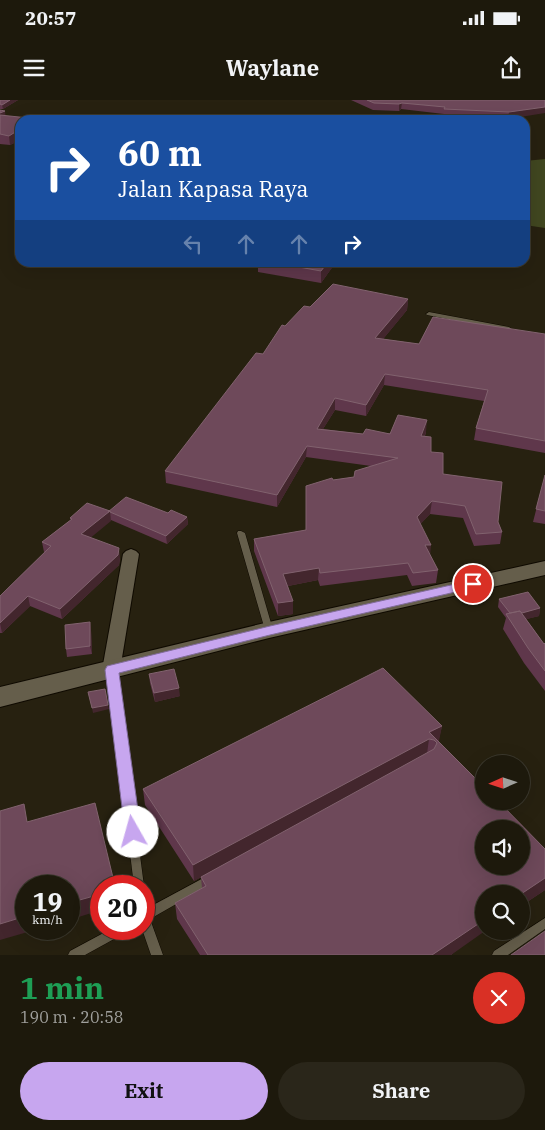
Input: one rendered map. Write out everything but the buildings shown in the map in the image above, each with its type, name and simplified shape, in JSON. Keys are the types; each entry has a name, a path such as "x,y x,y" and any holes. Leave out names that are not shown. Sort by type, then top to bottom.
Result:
{"main road":[{"path":"0,697 270,630 545,568"}],"street":[{"path":"112,670 131,554"}],"lane":[{"path":"429,314 516,330"},
{"path":"241,533 270,630"},
{"path":"112,670 138,875"},
{"path":"155,911 221,873"},
{"path":"498,955 545,923"},
{"path":"74,955 101,940"},
{"path":"152,940 158,955"}],"green space":[{"path":"545,159 545,228 530,226 530,160"}],"route":[{"path":"133,832 112,670 270,630 473,584"}]}
